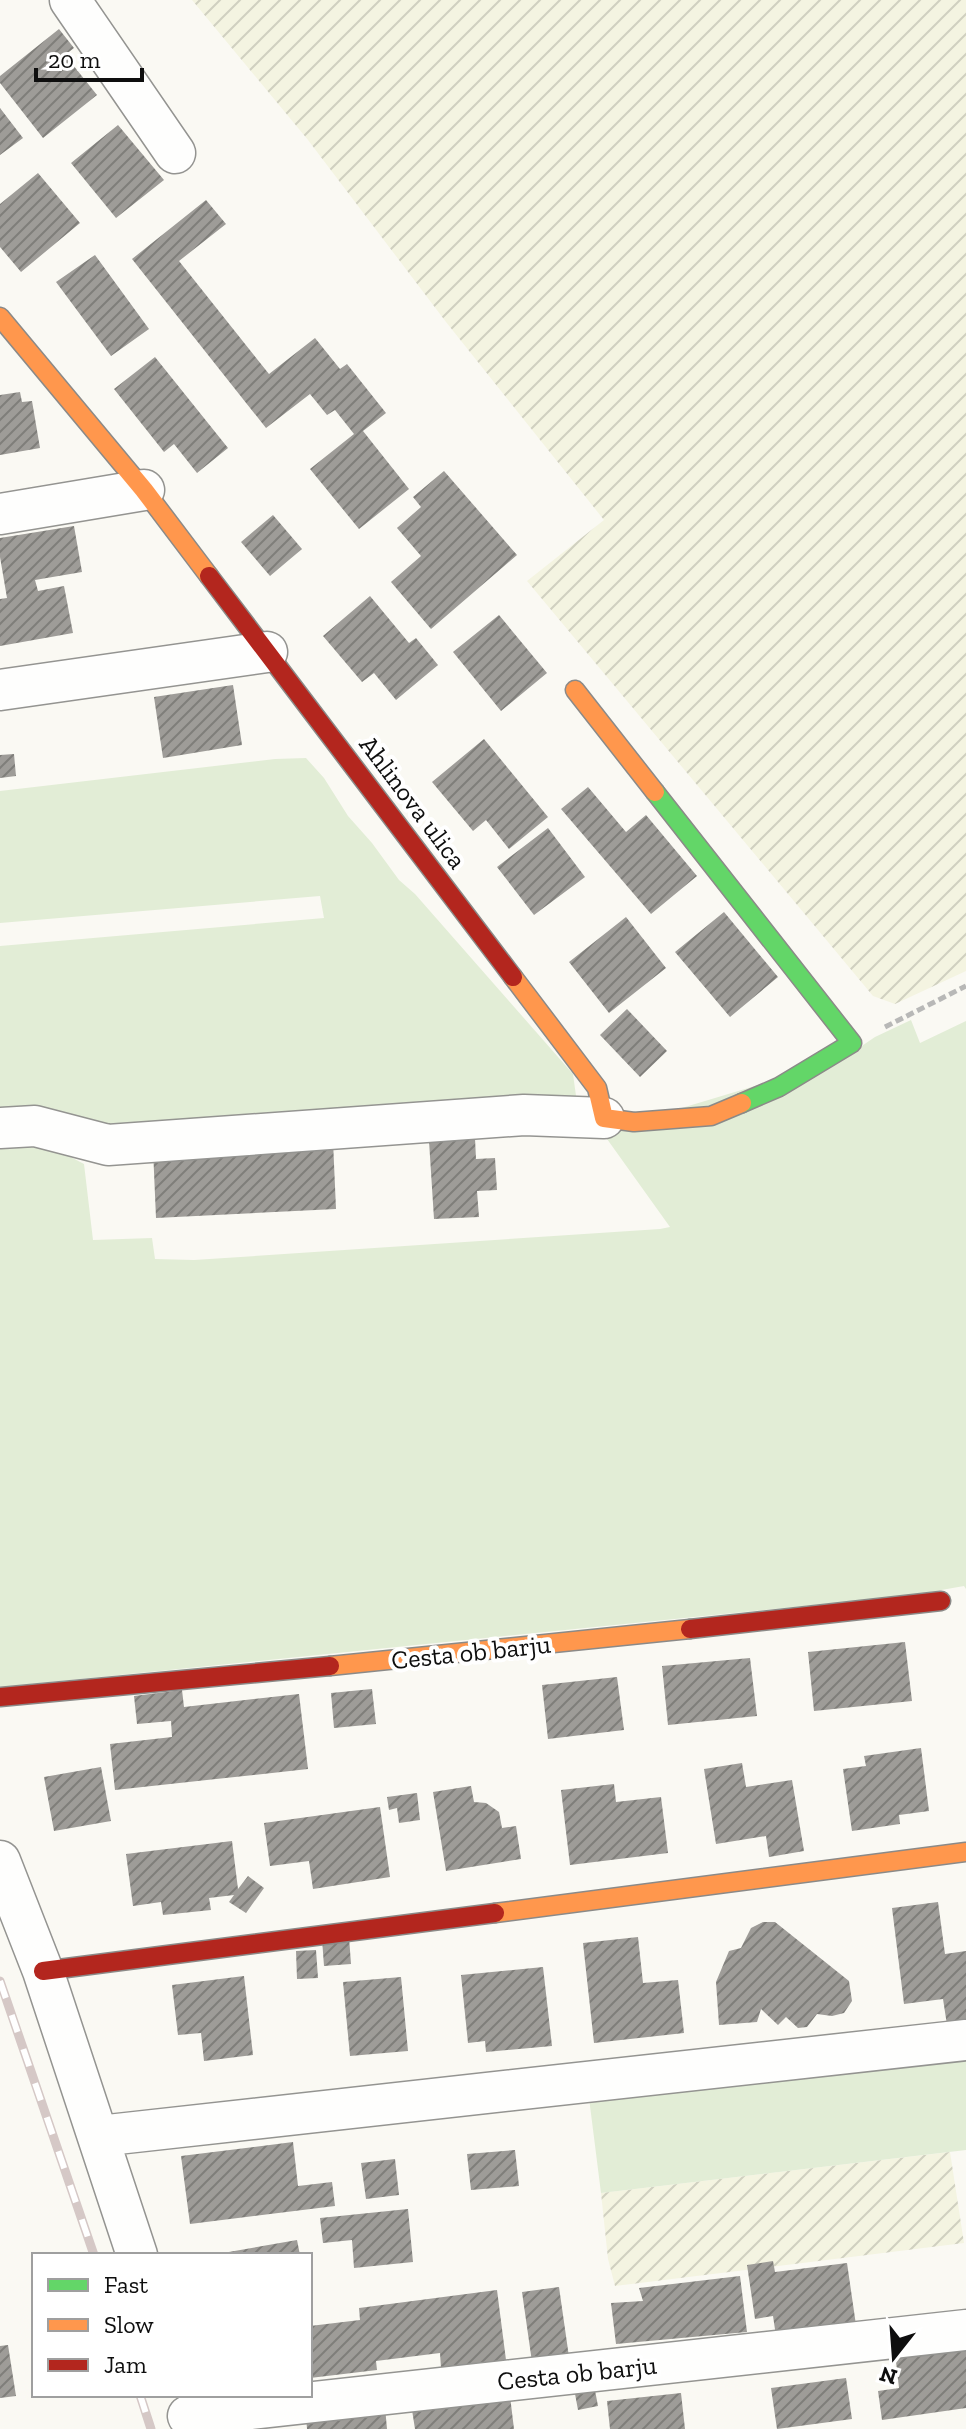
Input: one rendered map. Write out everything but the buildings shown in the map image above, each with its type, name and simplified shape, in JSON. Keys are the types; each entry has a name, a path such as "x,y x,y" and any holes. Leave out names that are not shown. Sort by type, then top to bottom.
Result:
{"street":[{"path":"70,0 175,153"},
{"name":"Ahlinova ulica","path":"0,317 144,490 597,1088 604,1118"},
{"path":"0,514 144,490"},
{"path":"0,690 267,652"},
{"path":"0,1128 35,1126 108,1145 524,1115 634,1122 711,1116 779,1087 852,1043 575,690"},
{"name":"Cesta ob barju","path":"0,1697 443,1656 941,1601"},
{"path":"43,1971 966,1852"},
{"path":"0,1861 43,1971 136,2253"},
{"path":"99,2136 966,2040"},
{"name":"Cesta ob barju","path":"188,2413 966,2330"}],"path":[{"path":"852,1043 966,986"}],"green space":[{"path":"192,0 966,0 966,971 895,1004 873,996 527,581 604,520 446,322 308,140"},
{"path":"306,758 399,880 415,894 573,1074 577,1103 541,1098 73,1127 0,1115 0,946 324,918 320,896 0,923 0,791"},
{"path":"911,1020 920,1043 966,1021 966,1589 964,1586 913,1595 0,1687 0,1141 36,1139 84,1164 93,1240 152,1238 155,1259 194,1260 660,1229 670,1227 602,1132 841,1060 875,1037"},
{"path":"966,2051 966,2150 601,2193 588,2090"},
{"path":"950,2152 964,2243 615,2286 608,2259 601,2193"}],"railway":[{"path":"0,1981 93,2253"},
{"path":"141,2397 151,2429"}],"traffic: fast":[{"path":"655,792 852,1043 779,1087 742,1103"}],"traffic: slow":[{"path":"0,317 144,490 209,576"},
{"path":"575,690 655,792"},
{"path":"513,977 597,1088 604,1118 634,1122 711,1116 742,1103"},
{"path":"330,1666 690,1629"},
{"path":"495,1913 966,1852"}],"traffic: jam":[{"path":"209,576 513,977"},
{"path":"690,1629 941,1601"},
{"path":"0,1697 330,1666"},
{"path":"43,1971 495,1913"}]}
